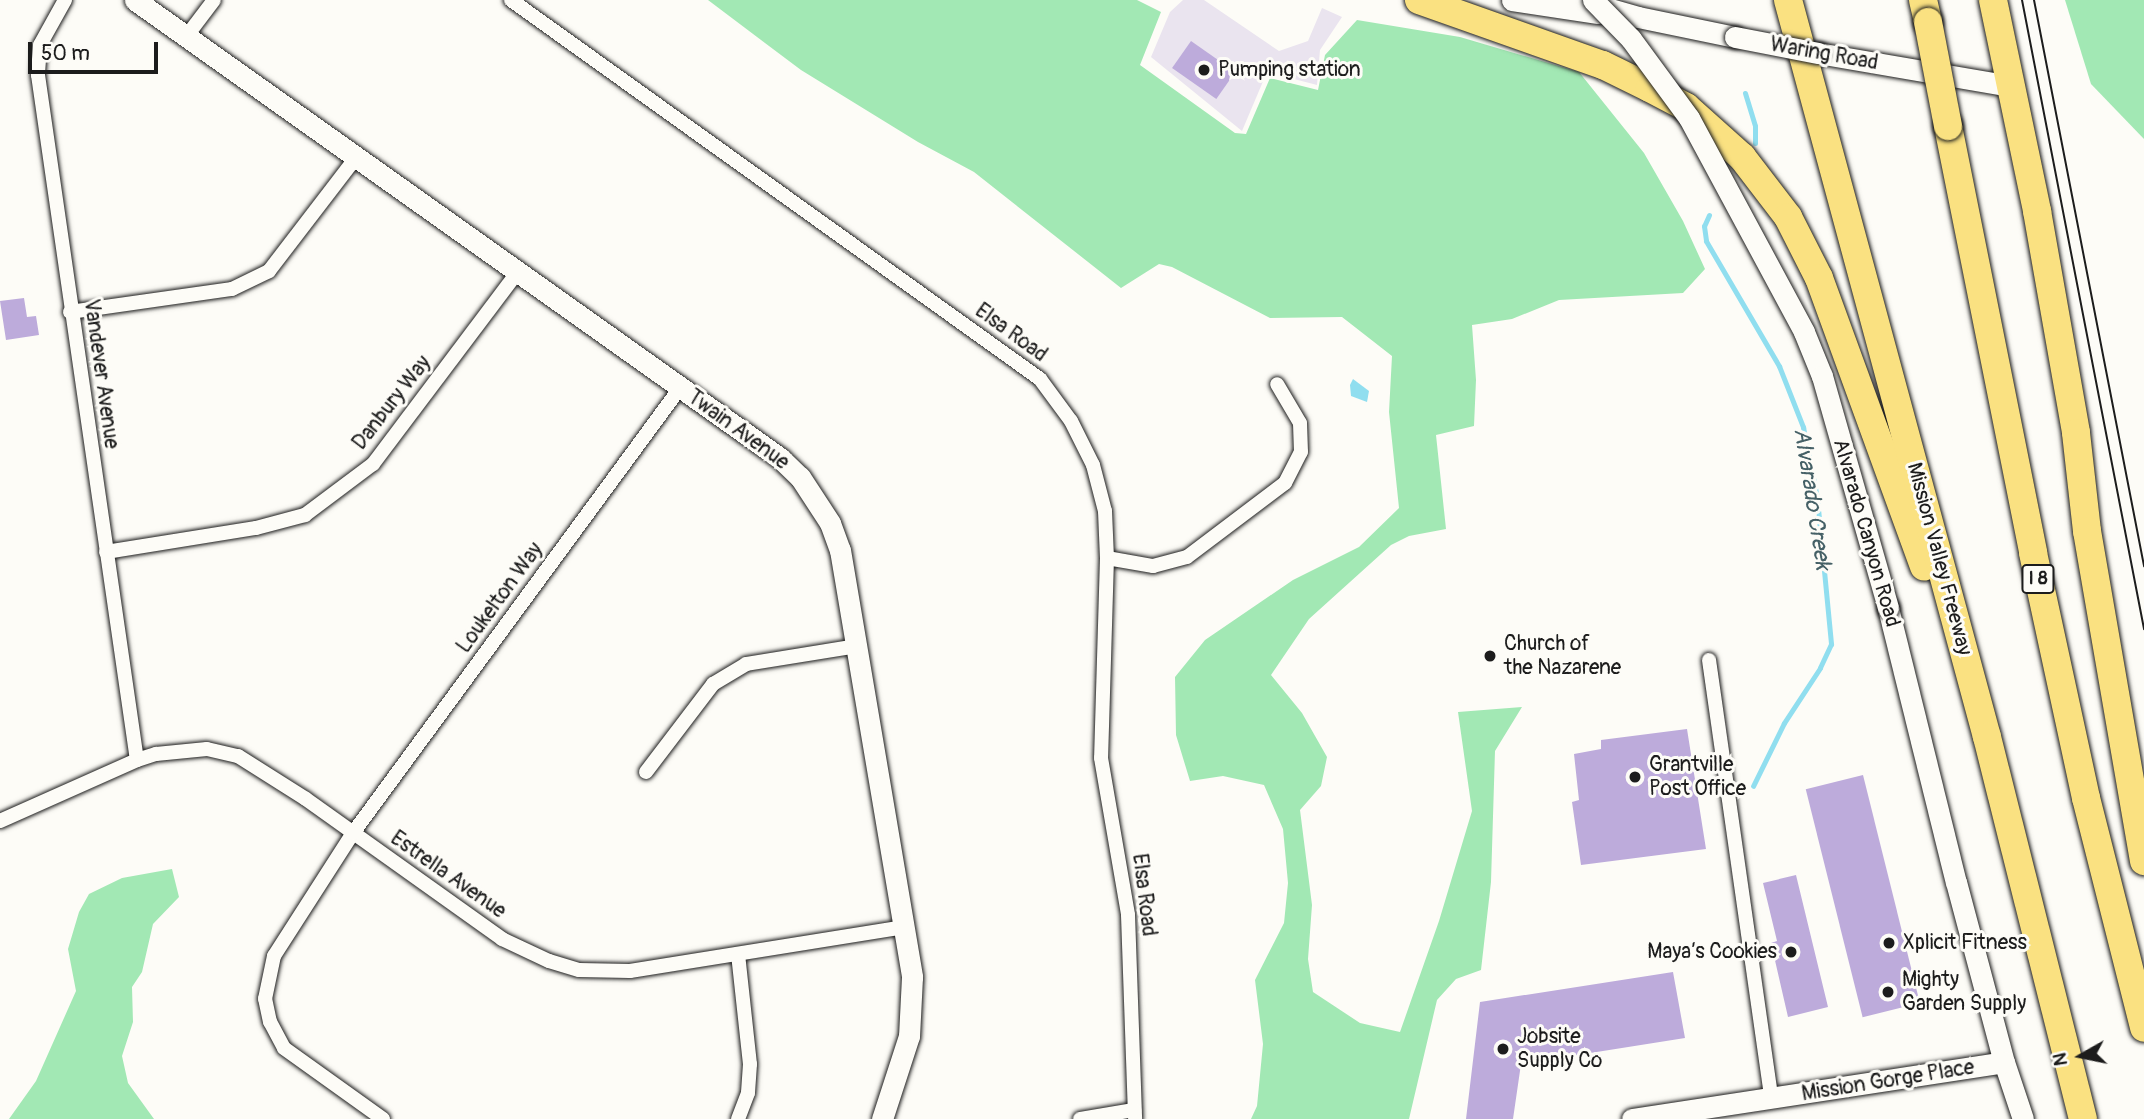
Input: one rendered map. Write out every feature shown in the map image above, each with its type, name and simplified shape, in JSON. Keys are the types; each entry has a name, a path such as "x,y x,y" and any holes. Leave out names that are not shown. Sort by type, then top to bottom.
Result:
{"highway":[{"path":"1419,0 1602,65 1686,107 1742,157 1766,187 1788,217 1819,278 1987,737"},
{"name":"Mission Valley Freeway","path":"1788,0 1987,737 2083,1119"},
{"path":"1993,0 2037,211 2076,433 2087,531 2144,862"},
{"name":"I 8","path":"1925,11 2035,566 2086,797 2144,1028"}],"street":[{"name":"Vandever Avenue","path":"65,0 40,45 38,75 70,312 137,760"},
{"name":"Twain Avenue","path":"135,0 355,159 780,458 800,477 830,523 840,550 912,977 909,1035 886,1118"},
{"path":"186,37 214,0"},
{"name":"Elsa Road","path":"511,0 1040,379 1071,421 1093,465 1105,512 1107,558 1101,758 1128,915 1135,1115"},
{"name":"Waring Road","path":"1512,0 1560,10 1638,17"},
{"name":"Waring Road","path":"1579,0 1638,17 1734,37 1863,62 2011,86"},
{"name":"Alvarado Canyon Road","path":"1593,0 1632,39 1689,118 1804,332 1822,376 1888,608 2004,1062 2023,1119"},
{"path":"70,312 232,289 270,271 355,159"},
{"name":"Danbury Way","path":"106,552 256,528 305,514 373,464 517,273"},
{"path":"1107,558 1153,566 1187,557 1285,483 1301,452 1300,423 1277,384"},
{"name":"Loukelton Way","path":"383,1119 284,1048 270,1022 265,999 274,956 354,833 680,388"},
{"path":"646,772 713,684 746,664 857,646"},
{"name":"Mission Gorge Place","path":"1709,660 1772,1100"},
{"name":"Estrella Avenue","path":"0,821 137,760 156,754 207,749 238,756 354,833 502,939 549,961 579,970 630,971 904,928"},
{"path":"738,954 750,1064 748,1093 738,1119"},
{"name":"Mission Gorge Place","path":"1632,1119 1772,1100 2004,1062"},
{"path":"1080,1119 1135,1115"}],"shaded area":[{"path":"1183,0 1204,0 1279,51 1308,41 1322,8 1342,17 1320,50 1317,85 1267,72 1242,131 1151,57 1170,12"}],"green space":[{"path":"708,0 1137,0 1161,12 1140,65 1235,133 1246,134 1270,78 1318,90 1325,55 1357,20 1460,37 1579,72 1644,153 1683,221 1705,269 1683,293 1559,300 1512,319 1472,325 1476,380 1474,426 1436,435 1446,529 1409,536 1391,545 1309,619 1271,675 1302,713 1327,757 1321,786 1300,810 1312,905 1308,959 1313,992 1360,1023 1400,1032 1439,921 1472,811 1458,712 1522,707 1495,751 1491,882 1481,970 1456,979 1437,1000 1409,1119 1251,1119 1257,1106 1263,1044 1255,980 1284,923 1288,883 1283,829 1264,785 1223,776 1190,781 1176,735 1175,677 1205,640 1293,580 1359,547 1399,508 1389,412 1392,356 1342,317 1270,318 1172,267 1159,264 1121,288 974,172 918,142 801,70"},
{"path":"2065,0 2144,0 2144,139 2091,84"},
{"path":"172,869 179,897 153,924 142,972 132,987 133,1022 122,1056 128,1083 154,1119 9,1119 36,1081 76,991 68,949 79,912 89,894 122,878"}],"water":[{"path":"1353,379 1369,391 1367,402 1351,396 1350,385"}],"building":[{"name":"Pumping station","path":"1191,41 1235,72 1216,99 1172,68"},
{"path":"24,298 27,317 36,316 39,335 6,340 0,301"},
{"name":"Grantville Post Office","path":"1687,729 1706,849 1581,865 1572,802 1579,800 1574,754 1601,749 1601,740"},
{"path":"1863,775 1920,1003 1863,1017 1806,789"},
{"path":"1796,875 1828,1007 1788,1017 1771,943 1777,941 1763,883"},
{"path":"1673,972 1685,1038 1521,1064 1513,1119 1466,1119 1480,1002"}],"waterway":[{"name":"Alvarado Creek","path":"1745,93 1755,126 1755,143"},
{"name":"Alvarado Creek","path":"1709,215 1704,226 1706,241 1779,366 1803,427 1817,498 1831,644 1820,668 1784,723 1753,786"}],"tram line":[{"path":"2022,0 2144,629"},
{"path":"2034,0 2144,566"}],"place":[{"name":"Pumping station","path":"1204,70"},
{"name":"Church of the Nazarene","path":"1490,656"},
{"name":"Grantville Post Office","path":"1635,777"},
{"name":"Xplicit Fitness","path":"1889,943"},
{"name":"Maya’s Cookies","path":"1791,952"},
{"name":"Mighty Garden Supply","path":"1888,992"},
{"name":"Jobsite Supply Co","path":"1503,1049"}]}
